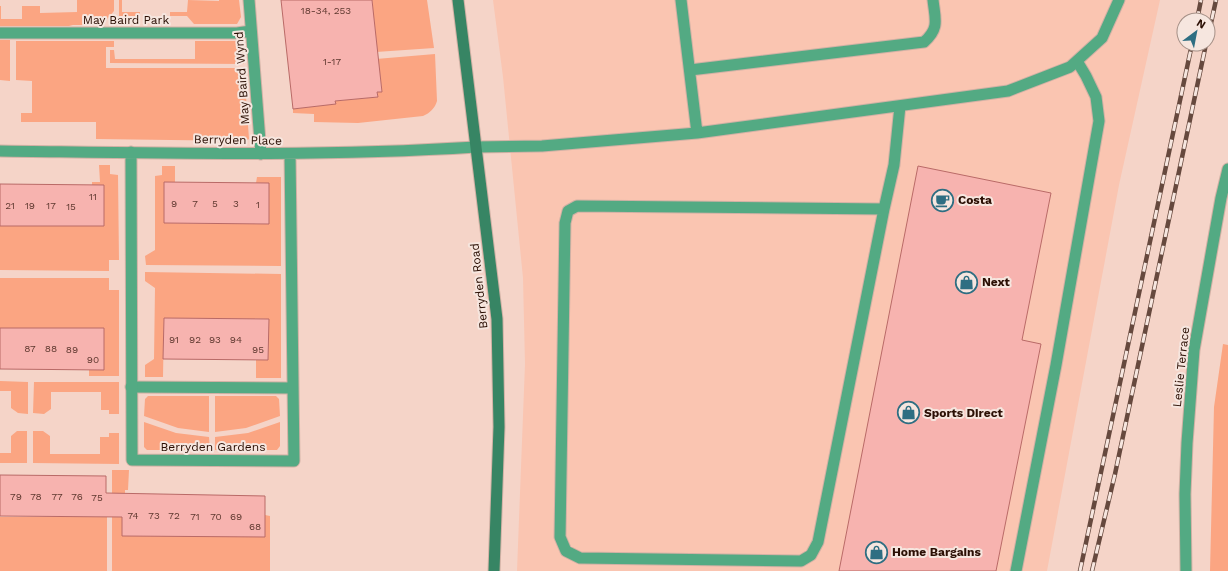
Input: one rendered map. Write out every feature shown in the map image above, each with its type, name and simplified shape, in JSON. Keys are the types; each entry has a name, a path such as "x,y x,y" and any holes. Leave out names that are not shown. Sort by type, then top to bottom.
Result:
{"main road":[{"name":"Berryden Road","path":"458,0 497,319 499,427 494,571"}],"street":[{"name":"May Baird Wynd","path":"249,0 261,154"},
{"path":"680,0 698,133"},
{"path":"690,70 924,42 932,35 936,23 933,0"},
{"name":"Berryden Place","path":"0,151 290,154 542,146 698,133 900,106 1008,91 1070,67 1102,38 1119,0"},
{"name":"May Baird Park","path":"0,32 237,33 251,31"},
{"path":"1016,571 1054,372 1099,121 1096,97 1077,61"},
{"path":"884,209 577,206 568,211 565,223 560,537 566,551 580,558 801,561 811,554 818,542 894,165 900,106"},
{"name":"Berryden Gardens","path":"130,152 132,460 294,461 290,154"},
{"name":"Leslie Terrace","path":"1186,571 1185,494 1193,364 1203,296 1225,198 1228,169"},
{"path":"132,387 292,388"}],"shaded area":[{"path":"77,0 114,0 114,11 102,25 0,26 0,6 1,19 22,19 22,6 40,6 40,13 77,12"},
{"path":"119,0 122,0 122,12 140,12 140,16 119,16"},
{"path":"188,0 239,0 241,17 237,24 194,24 187,16 170,16 170,12 187,12"},
{"path":"372,0 427,0 434,48 376,52 374,19 369,9 373,8"},
{"path":"493,0 1160,0 1119,185 1047,571 517,571 525,364 523,278 503,77"},
{"path":"0,40 10,40 10,81 0,80"},
{"path":"16,41 114,41 114,47 106,47 106,68 244,68 249,139 246,141 96,139 96,122 21,122 21,113 32,113 32,81 16,80"},
{"path":"195,41 238,41 242,46 244,64 110,63 110,50 114,50 115,59 195,59"},
{"path":"435,54 437,101 432,110 423,116 358,123 314,122 314,114 293,113 293,109 335,104 335,101 378,97 377,92 382,91 376,59"},
{"path":"99,165 110,165 110,174 118,175 119,260 109,260 109,271 0,270 0,226 104,226 104,185 92,185 92,182 100,182"},
{"path":"162,166 175,166 175,182 164,182 164,223 269,224 269,183 256,183 257,177 281,177 281,266 146,265 145,256 155,250 155,176 162,175"},
{"path":"145,272 281,274 281,378 256,378 256,360 268,360 268,319 164,318 163,377 145,377 145,365 154,359 155,288 145,281"},
{"path":"0,278 109,278 109,290 119,290 119,376 89,376 89,370 104,369 104,328 0,328"},
{"path":"1223,344 1228,345 1228,571 1210,571 1214,407"},
{"path":"0,381 28,382 28,414 18,413 11,408 11,391 0,391"},
{"path":"34,382 119,382 119,414 109,414 109,410 101,410 101,392 51,392 51,409 44,414 33,413"},
{"path":"148,396 209,396 209,432 178,428 144,416 145,399"},
{"path":"215,396 276,396 279,399 280,416 246,428 215,432"},
{"path":"144,422 176,433 209,437 210,450 147,450 144,447"},
{"path":"280,422 280,446 277,450 215,450 215,437 248,433"},
{"path":"17,431 27,431 27,463 0,463 0,453 11,453 11,436"},
{"path":"33,431 43,431 50,436 50,454 100,454 100,437 109,437 109,433 119,433 119,464 33,463"},
{"path":"112,470 129,470 128,490 125,490 125,494 265,537 265,515 270,516 270,571 112,571"},
{"path":"0,517 107,517 107,571 0,571"}],"building":[{"path":"281,0 372,0 382,92 377,92 378,97 335,101 336,104 293,109"},
{"path":"918,166 1051,193 1022,340 1041,344 996,571 839,571"},
{"path":"164,182 269,183 269,224 164,223"},
{"path":"0,184 104,185 104,226 0,226"},
{"path":"164,318 269,319 268,360 163,359"},
{"path":"0,328 104,328 104,370 0,369"},
{"path":"0,475 106,476 106,493 265,496 265,537 122,536 122,517 0,516"}],"railway":[{"path":"1199,12 1201,0"},
{"path":"1213,12 1216,0"},
{"path":"1080,571 1190,52"},
{"path":"1092,571 1115,474 1204,52"}],"place":[{"name":"Costa","path":"942,200"},
{"name":"Next","path":"967,282"},
{"name":"Sports Direct","path":"908,413"},
{"name":"Home Bargains","path":"876,552"}]}
